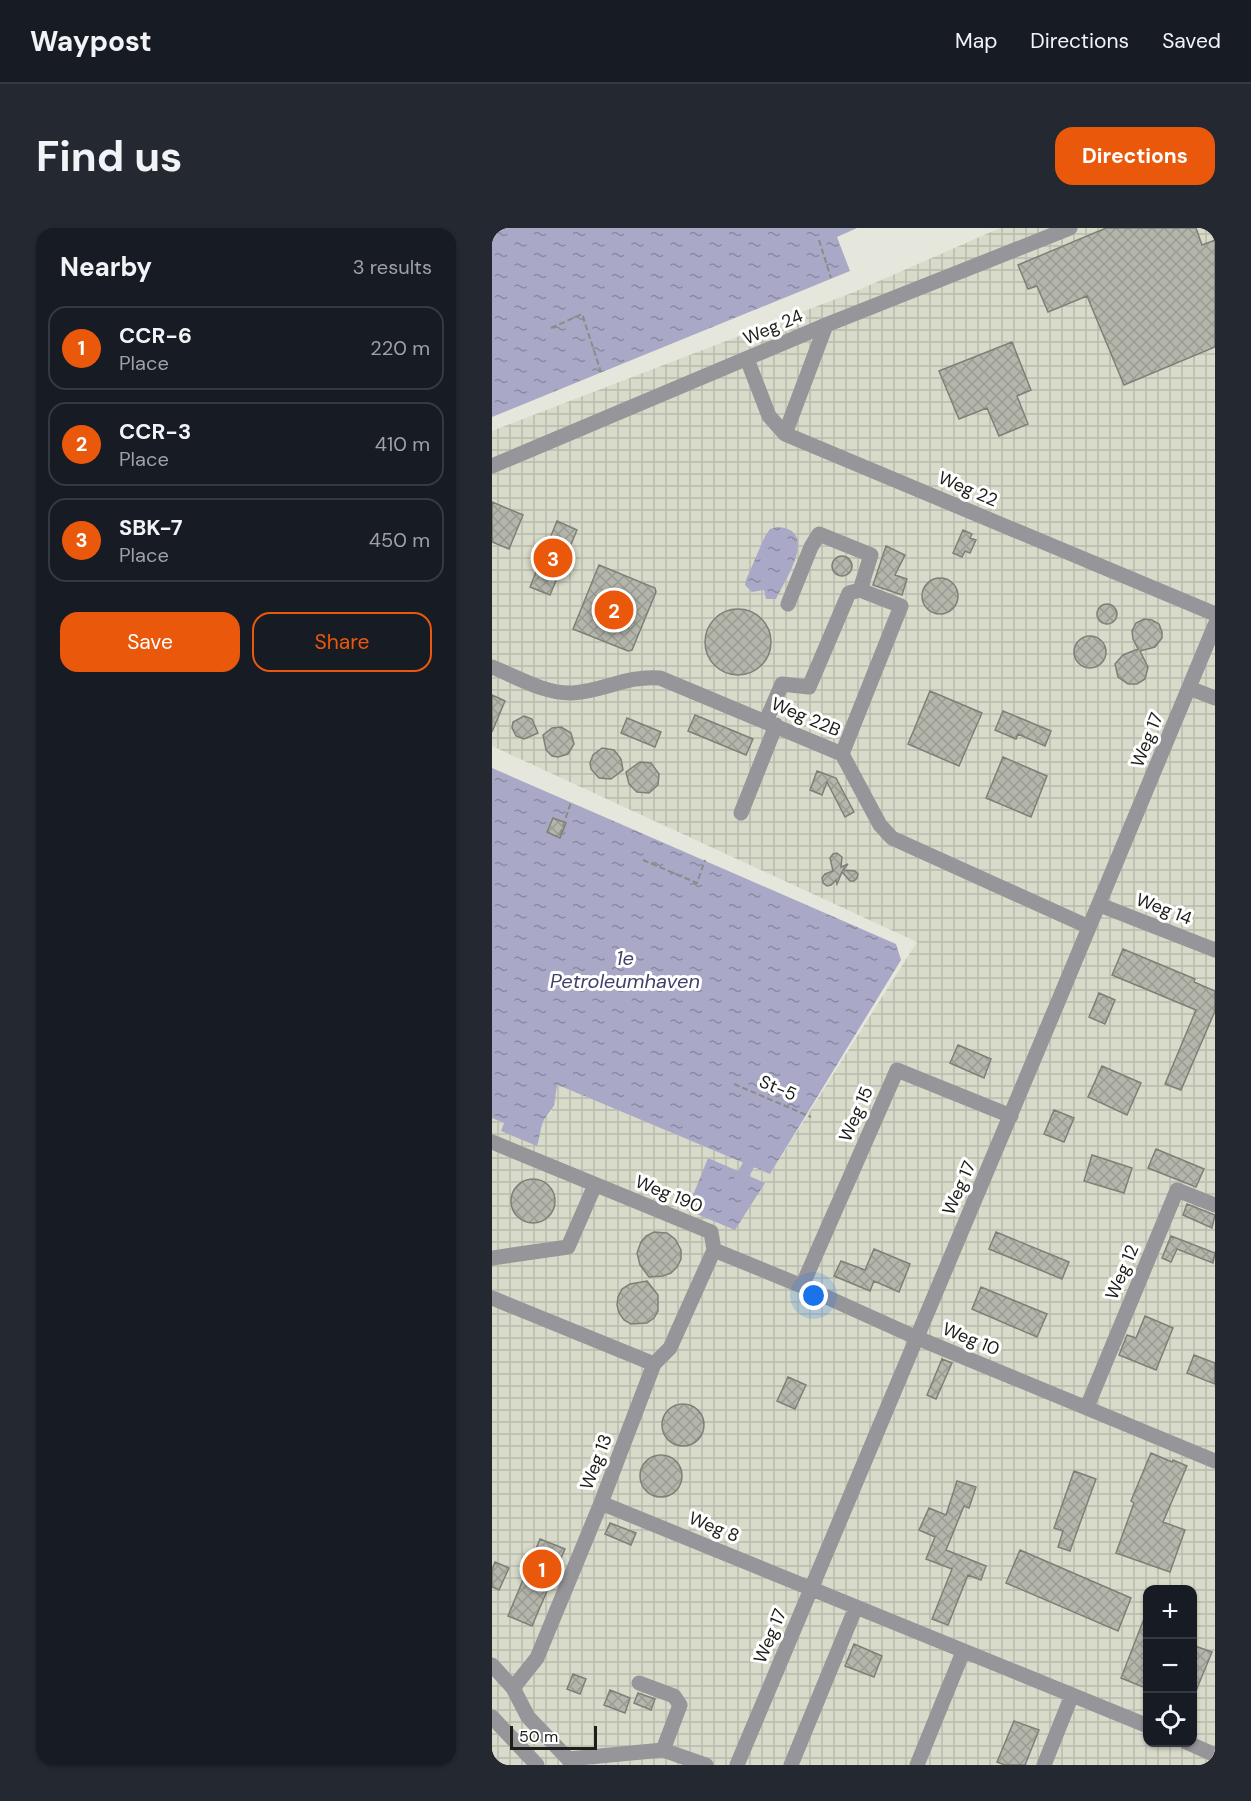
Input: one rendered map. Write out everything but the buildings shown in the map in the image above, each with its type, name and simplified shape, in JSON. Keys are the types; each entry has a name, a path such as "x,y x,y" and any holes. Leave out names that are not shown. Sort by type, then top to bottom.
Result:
{"lane":[{"name":"Weg 24","path":"492,466 826,325 1070,228"},
{"path":"785,434 826,325"},
{"name":"Weg 22","path":"747,359 769,417 785,434 1215,614"},
{"path":"788,604 811,547 819,534 871,555 860,590"},
{"path":"741,813 782,684 809,687 849,593 860,590 902,606 842,754"},
{"name":"Weg 17","path":"737,1765 915,1337 1100,905 1215,625"},
{"name":"Weg 22B","path":"492,667 556,693 574,693 642,677 660,678 771,723 842,754 880,825 892,838 1089,927"},
{"path":"1189,688 1215,698"},
{"name":"Weg 14","path":"1100,905 1215,950"},
{"name":"Weg 15","path":"802,1286 897,1070 1011,1116"},
{"path":"492,1142 595,1185 568,1247 492,1258"},
{"name":"Weg 190","path":"595,1185 711,1232 714,1250"},
{"name":"Weg 12","path":"1087,1407 1177,1190 1215,1205"},
{"name":"Weg 10","path":"714,1250 802,1286 915,1337 1215,1461"},
{"name":"Weg 13","path":"513,1688 537,1658 602,1503 654,1364 670,1348 714,1250"},
{"path":"492,1298 654,1364"},
{"name":"Weg 8","path":"602,1503 1143,1724"},
{"path":"791,1765 856,1607"},
{"path":"917,1765 963,1652"},
{"path":"492,1665 513,1688 528,1718 571,1762 663,1750 706,1765"},
{"path":"639,1683 674,1696 680,1705 663,1750"},
{"path":"1044,1765 1072,1695"},
{"path":"492,1717 537,1765"},
{"path":"1196,1747 1215,1755"}],"path":[{"path":"819,240 831,278"},
{"path":"551,328 582,314 601,372"},
{"path":"560,835 571,802"},
{"path":"643,860 697,883 705,860"},
{"name":"St-5","path":"734,1084 811,1117"}],"shaded area":[{"path":"1000,228 1215,228 1215,1765 492,1765 492,1118 504,1123 501,1131 541,1126 545,1117 551,1113 558,1085 770,1174 917,942 492,746 492,431 854,292"}],"water":[{"path":"492,228 857,228 837,237 850,271 492,417"},
{"path":"777,527 790,530 796,536 798,546 792,568 776,599 766,599 764,590 752,592 745,585 765,536 770,529"},
{"name":"1e Petroleumhaven","path":"492,768 896,944 901,960 770,1174 558,1085 554,1105 543,1122 537,1146 501,1131 504,1123 492,1118"},
{"path":"708,1158 765,1183 735,1230 687,1210"}],"waterway":[{"path":"736,1187 753,1157 750,1153"}],"place":[{"name":"SBK-7","path":"553,558"},
{"name":"CCR-3","path":"614,610"},
{"name":"CCR-6","path":"542,1569"}]}
